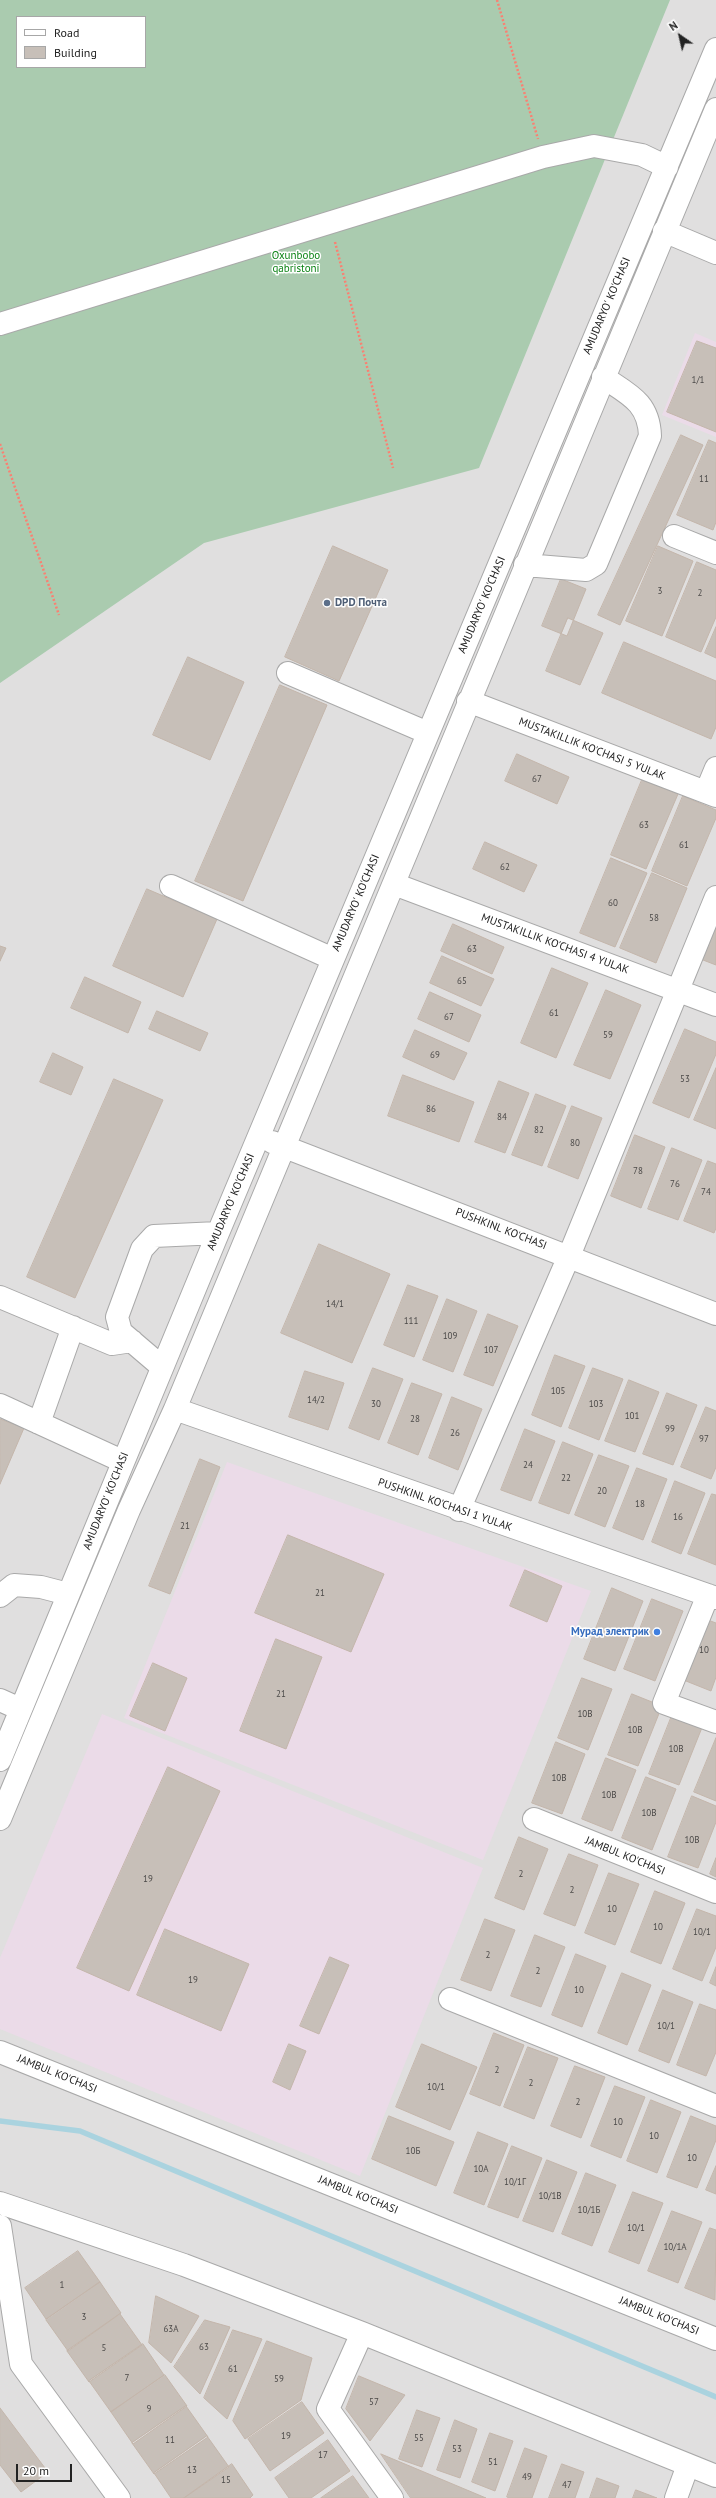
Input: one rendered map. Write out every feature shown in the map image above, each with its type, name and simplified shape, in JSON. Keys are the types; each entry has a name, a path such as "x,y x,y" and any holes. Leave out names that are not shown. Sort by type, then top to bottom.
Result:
{"street":[{"name":"AMUDARYO' KO'CHASI","path":"0,1760 122,1462 258,1137 716,49"},
{"path":"0,1819 128,1510 174,1409 394,884 468,701 716,109"},
{"path":"0,324 543,157 594,146 642,155 667,167"},
{"path":"664,231 716,253"},
{"path":"525,565 586,570 596,564 650,436 650,424 640,401 603,377"},
{"path":"674,536 716,553"},
{"path":"288,674 428,733"},
{"name":"MUSTAKILLIK KO'CHASI 5 YULAK","path":"468,701 711,794"},
{"path":"711,794 716,768"},
{"name":"MUSTAKILLIK KO'CHASI 4 YULAK","path":"394,884 716,1005"},
{"path":"171,886 333,959"},
{"path":"459,1510 569,1256 716,897"},
{"name":"PUSHKINL KO'CHASI","path":"258,1137 716,1314"},
{"path":"162,1367 121,1332 117,1317 142,1249 154,1236 218,1233"},
{"path":"0,1297 112,1344 132,1341"},
{"path":"39,1423 73,1327"},
{"path":"0,1405 122,1462"},
{"name":"PUSHKINL KO'CHASI 1 YULAK","path":"174,1409 459,1510 712,1597"},
{"path":"0,1596 14,1586 41,1587 68,1594"},
{"path":"712,1597 664,1703 716,1722"},
{"path":"0,1700 20,1709"},
{"name":"JAMBUL KO'CHASI","path":"534,1820 716,1892"},
{"path":"450,1999 716,2106"},
{"name":"JAMBUL KO'CHASI","path":"0,2052 716,2339"},
{"path":"0,2203 184,2265 362,2333 716,2476"},
{"path":"0,2226 20,2364 119,2498"},
{"path":"362,2333 328,2409 392,2498"},
{"path":"676,2498 688,2465"}],"path":[{"path":"497,0 543,157"},
{"path":"330,223 393,468"},
{"path":"0,444 59,615"}],"shaded area":[{"path":"0,0 716,0 716,2498 0,2498"},
{"path":"695,333 716,342 716,437 662,415"},
{"path":"227,1462 591,1591 483,1860 124,1718"},
{"path":"102,1714 483,1868 360,2176 0,2029 0,1958"}],"green space":[{"name":"Oxunbobo qabristoni","path":"0,0 670,0 479,468 204,543 0,683"}],"building":[{"path":"697,341 716,348 716,432 667,412"},
{"path":"681,435 703,445 620,625 598,615"},
{"path":"709,440 716,443 716,522 713,530 677,515"},
{"path":"333,546 388,570 339,681 285,657"},
{"path":"658,546 693,561 662,636 626,621"},
{"path":"697,562 716,570 716,617 701,652 666,637"},
{"path":"561,579 586,589 567,636 542,626"},
{"path":"568,618 603,633 580,685 546,671"},
{"path":"716,627 716,658 705,653"},
{"path":"624,642 716,681 716,727 711,739 602,693"},
{"path":"188,657 244,682 210,760 153,735"},
{"path":"280,685 327,705 243,901 195,881"},
{"path":"517,754 569,777 557,804 505,781"},
{"path":"642,780 678,794 646,869 611,855"},
{"path":"683,796 716,810 716,818 687,886 652,871"},
{"path":"485,842 537,865 524,892 473,869"},
{"path":"611,858 647,873 615,947 580,933"},
{"path":"652,873 687,888 656,963 620,948"},
{"path":"147,889 217,919 183,997 113,966"},
{"path":"716,923 716,965 703,960"},
{"path":"453,924 504,947 492,974 441,951"},
{"path":"0,946 6,948 0,961"},
{"path":"442,956 494,979 481,1006 430,983"},
{"path":"552,968 588,983 556,1058 521,1043"},
{"path":"85,977 141,1002 128,1033 71,1008"},
{"path":"606,990 641,1005 610,1079 574,1065"},
{"path":"430,992 481,1015 469,1042 418,1019"},
{"path":"157,1011 208,1033 200,1051 149,1029"},
{"path":"685,1029 716,1042 716,1054 689,1118 653,1103"},
{"path":"415,1030 467,1053 454,1080 403,1057"},
{"path":"53,1053 83,1067 71,1095 40,1082"},
{"path":"716,1068 716,1129 694,1120"},
{"path":"403,1075 474,1102 459,1142 388,1116"},
{"path":"114,1079 163,1100 75,1298 27,1277"},
{"path":"499,1081 529,1093 505,1153 475,1142"},
{"path":"536,1094 566,1106 542,1166 512,1155"},
{"path":"572,1106 602,1118 578,1179 548,1167"},
{"path":"635,1135 665,1147 641,1208 611,1196"},
{"path":"672,1148 702,1160 678,1220 648,1209"},
{"path":"708,1161 716,1164 716,1228 714,1233 684,1221"},
{"path":"319,1244 390,1274 352,1363 281,1333"},
{"path":"408,1285 438,1296 414,1357 384,1345"},
{"path":"447,1299 477,1311 453,1372 423,1360"},
{"path":"488,1314 518,1326 493,1386 464,1375"},
{"path":"555,1355 585,1366 561,1427 532,1415"},
{"path":"373,1368 403,1379 379,1440 349,1428"},
{"path":"593,1368 623,1379 599,1440 569,1428"},
{"path":"305,1371 344,1383 328,1430 289,1417"},
{"path":"629,1380 659,1392 635,1452 605,1441"},
{"path":"412,1383 442,1394 418,1455 388,1443"},
{"path":"667,1393 697,1405 673,1465 643,1454"},
{"path":"452,1397 482,1409 458,1470 429,1458"},
{"path":"706,1407 716,1411 716,1467 711,1479 681,1467"},
{"path":"0,1419 24,1428 0,1484"},
{"path":"525,1429 555,1441 531,1501 501,1490"},
{"path":"563,1442 593,1454 569,1514 539,1503"},
{"path":"599,1455 629,1466 605,1527 575,1515"},
{"path":"200,1459 220,1467 170,1594 149,1586"},
{"path":"637,1468 667,1479 643,1540 613,1528"},
{"path":"675,1481 705,1493 681,1554 652,1542"},
{"path":"712,1494 716,1495 716,1565 688,1554"},
{"path":"288,1535 384,1574 351,1652 255,1613"},
{"path":"525,1570 562,1586 547,1622 510,1606"},
{"path":"612,1588 643,1601 615,1671 584,1659"},
{"path":"652,1599 683,1611 655,1681 624,1669"},
{"path":"705,1619 716,1623 716,1677 711,1691 681,1679"},
{"path":"276,1639 322,1657 286,1749 240,1731"},
{"path":"153,1663 187,1678 165,1731 130,1716"},
{"path":"582,1678 612,1689 588,1750 558,1738"},
{"path":"632,1694 662,1706 638,1766 608,1755"},
{"path":"673,1713 703,1725 679,1785 649,1774"},
{"path":"716,1738 716,1801 694,1792"},
{"path":"556,1742 585,1754 562,1814 532,1803"},
{"path":"606,1758 636,1770 612,1831 582,1819"},
{"path":"168,1767 220,1791 129,1991 77,1968"},
{"path":"646,1777 676,1789 652,1850 622,1838"},
{"path":"692,1796 716,1806 716,1822 698,1868 668,1857"},
{"path":"519,1837 548,1849 524,1910 495,1898"},
{"path":"569,1854 598,1865 575,1926 544,1914"},
{"path":"716,1858 716,1877 710,1874"},
{"path":"609,1873 639,1884 615,1945 585,1933"},
{"path":"655,1891 685,1903 661,1964 631,1952"},
{"path":"697,1909 716,1916 716,1947 702,1981 673,1969"},
{"path":"485,1919 515,1930 491,1991 461,1980"},
{"path":"165,1929 249,1964 221,2031 137,1995"},
{"path":"535,1935 565,1947 541,2007 511,1996"},
{"path":"576,1954 606,1966 582,2027 552,2015"},
{"path":"330,1957 349,1965 319,2034 300,2026"},
{"path":"716,1967 716,1986 710,1983"},
{"path":"622,1973 651,1985 627,2045 598,2033"},
{"path":"663,1990 693,2002 669,2063 639,2051"},
{"path":"700,2004 716,2010 716,2052 706,2076 677,2065"},
{"path":"494,2033 524,2045 500,2106 470,2094"},
{"path":"289,2044 306,2051 290,2090 273,2082"},
{"path":"422,2044 477,2067 450,2130 396,2107"},
{"path":"528,2047 558,2058 534,2119 504,2107"},
{"path":"575,2066 605,2077 581,2138 551,2126"},
{"path":"615,2086 645,2097 621,2158 591,2146"},
{"path":"651,2100 681,2112 657,2173 627,2161"},
{"path":"389,2116 454,2142 436,2186 372,2159"},
{"path":"691,2116 716,2126 716,2140 697,2188 667,2177"},
{"path":"478,2132 508,2144 484,2205 454,2193"},
{"path":"512,2146 542,2158 518,2218 488,2207"},
{"path":"547,2160 577,2172 553,2232 523,2221"},
{"path":"716,2166 716,2194 706,2190"},
{"path":"586,2173 616,2185 592,2246 562,2234"},
{"path":"633,2192 663,2203 639,2264 609,2252"},
{"path":"672,2211 702,2222 678,2283 648,2271"},
{"path":"710,2228 716,2230 715,2300 685,2288"},
{"path":"78,2251 100,2282 46,2319 25,2288"},
{"path":"100,2282 121,2313 68,2351 46,2320"},
{"path":"156,2296 199,2316 171,2363 149,2343"},
{"path":"120,2314 142,2345 89,2382 67,2351"},
{"path":"205,2320 230,2327 200,2394 174,2367"},
{"path":"233,2330 262,2339 227,2419 204,2398"},
{"path":"267,2341 312,2358 301,2400 245,2439 233,2421"},
{"path":"143,2344 164,2375 111,2412 89,2381"},
{"path":"165,2375 187,2406 133,2444 111,2412"},
{"path":"359,2376 405,2395 370,2441 346,2409"},
{"path":"302,2402 324,2433 270,2471 248,2439"},
{"path":"186,2406 208,2437 154,2474 132,2443"},
{"path":"0,2408 48,2472 21,2492 0,2465"},
{"path":"417,2410 440,2418 422,2467 399,2459"},
{"path":"455,2420 477,2429 460,2478 437,2470"},
{"path":"490,2433 513,2441 495,2491 472,2482"},
{"path":"207,2436 229,2467 184,2498 171,2498 154,2473"},
{"path":"328,2440 350,2471 311,2498 289,2498 275,2478"},
{"path":"525,2448 547,2456 532,2498 509,2498 507,2497"},
{"path":"381,2454 486,2498 411,2498"},
{"path":"232,2464 253,2495 250,2498 184,2498"},
{"path":"562,2464 584,2472 575,2498 549,2498"},
{"path":"353,2476 369,2498 321,2498"},
{"path":"597,2478 619,2486 615,2498 590,2498"},
{"path":"636,2490 657,2498 633,2498"}],"waterway":[{"path":"0,2121 80,2131 716,2397"}],"place":[{"name":"DPD Почта","path":"327,603"},
{"name":"Мурад электрик","path":"657,1632"}]}
